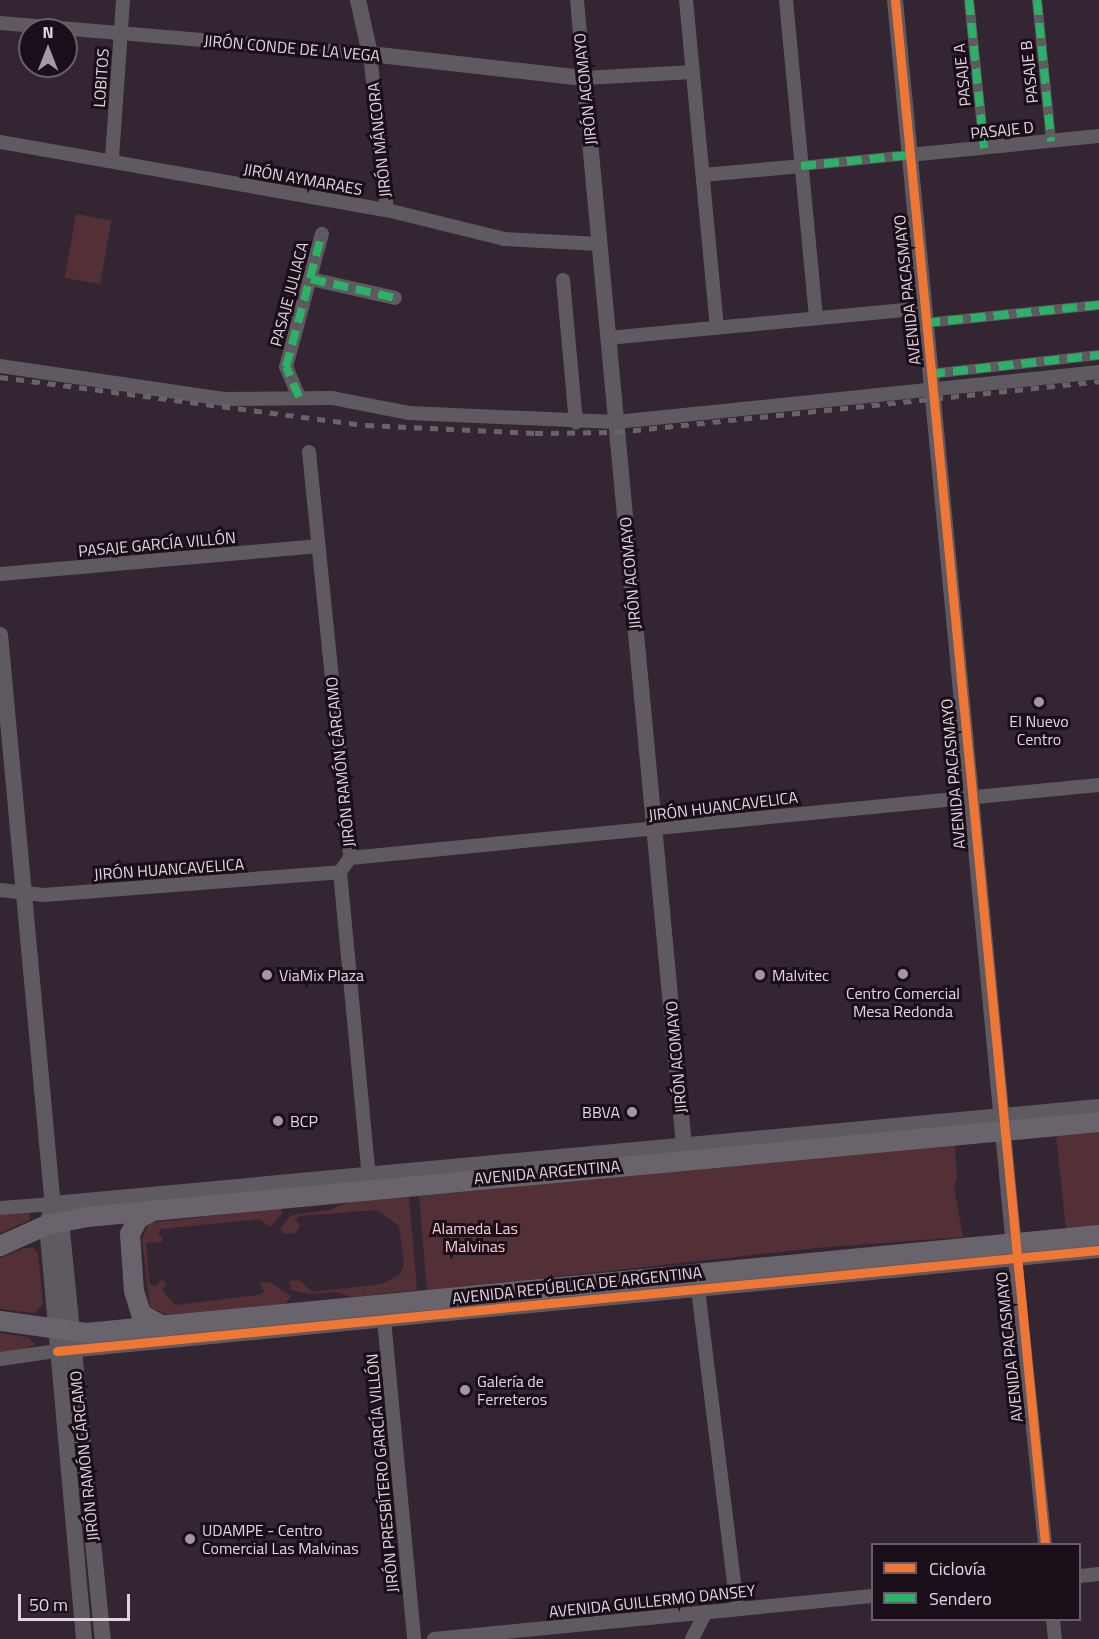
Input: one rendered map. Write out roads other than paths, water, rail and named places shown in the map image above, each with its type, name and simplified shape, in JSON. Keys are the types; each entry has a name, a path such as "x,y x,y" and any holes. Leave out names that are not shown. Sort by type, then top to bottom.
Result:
{"main road":[{"name":"AVENIDA ARGENTINA","path":"0,1246 54,1217 155,1210 1003,1123 1099,1122"},
{"path":"155,1210 138,1219 132,1227 130,1243 137,1306 147,1319 164,1326"},
{"path":"0,1321 64,1341 164,1326 383,1311 1014,1250 1099,1235"}],"street":[{"name":"LOBITOS","path":"112,158 123,0"},
{"name":"JIRÓN MÁNCORA","path":"358,0 370,54 387,210"},
{"name":"JIRÓN ACOMAYO","path":"577,0 684,1146"},
{"path":"686,0 717,328"},
{"path":"786,0 816,318"},
{"name":"AVENIDA PACASMAYO","path":"895,0 1014,1250 1045,1543"},
{"name":"PASAJE A","path":"969,0 984,148"},
{"name":"PASAJE B","path":"1037,0 1051,141"},
{"name":"JIRÓN CONDE DE LA VEGA","path":"0,23 370,54 584,78"},
{"path":"584,78 693,72"},
{"name":"PASAJE D","path":"909,155 1099,136"},
{"name":"JIRÓN AYMARAES","path":"0,141 112,158 387,210 504,239 600,244"},
{"path":"703,175 909,155"},
{"name":"PASAJE JULIACA","path":"299,397 286,367 322,234"},
{"path":"310,279 395,298"},
{"path":"563,280 576,422"},
{"path":"608,338 816,318 924,316 1099,304"},
{"path":"0,366 197,396 332,398 409,413 616,422 931,382 1099,355"},
{"path":"931,382 1099,372"},
{"name":"JIRÓN RAMÓN CÁRCAMO","path":"309,452 350,858 340,872 369,1176"},
{"name":"PASAJE GARCÍA VILLÓN","path":"0,574 317,546"},
{"name":"JIRÓN RAMÓN CÁRCAMO","path":"0,634 54,1217 84,1639"},
{"name":"JIRÓN HUANCAVELICA","path":"350,858 654,831 970,796 1099,785"},
{"name":"JIRÓN HUANCAVELICA","path":"0,890 44,895 340,872"},
{"path":"0,1208 54,1217 369,1176 684,1146 1003,1123 1099,1107"},
{"path":"1014,1250 1099,1251"},
{"path":"697,1281 737,1609"},
{"path":"0,1359 64,1341 383,1311"},
{"name":"JIRÓN PRESBÍTERO GARCÍA VILLÓN","path":"383,1311 414,1639"},
{"name":"JIRÓN RAMÓN CÁRCAMO","path":"64,1341 103,1639"},
{"path":"1081,1576 1099,1574"},
{"name":"AVENIDA GUILLERMO DANSEY","path":"434,1639 871,1596"},
{"path":"692,1639 706,1612"},
{"path":"1053,1621 1054,1639"}],"railway":[{"path":"0,377 366,425 535,433 617,432 1099,381"}],"place":[{"name":"El Nuevo Centro","path":"1039,702"},
{"name":"Centro Comercial Mesa Redonda","path":"903,974"},
{"name":"ViaMix Plaza","path":"267,975"},
{"name":"Malvitec","path":"760,975"},
{"name":"BBVA","path":"632,1112"},
{"name":"BCP","path":"278,1121"},
{"name":"Galería de Ferreteros","path":"465,1390"},
{"name":"UDAMPE - Centro Comercial Las Malvinas","path":"190,1539"}],"park label":[{"name":"Alameda Las Malvinas","path":"475,1237"}]}
